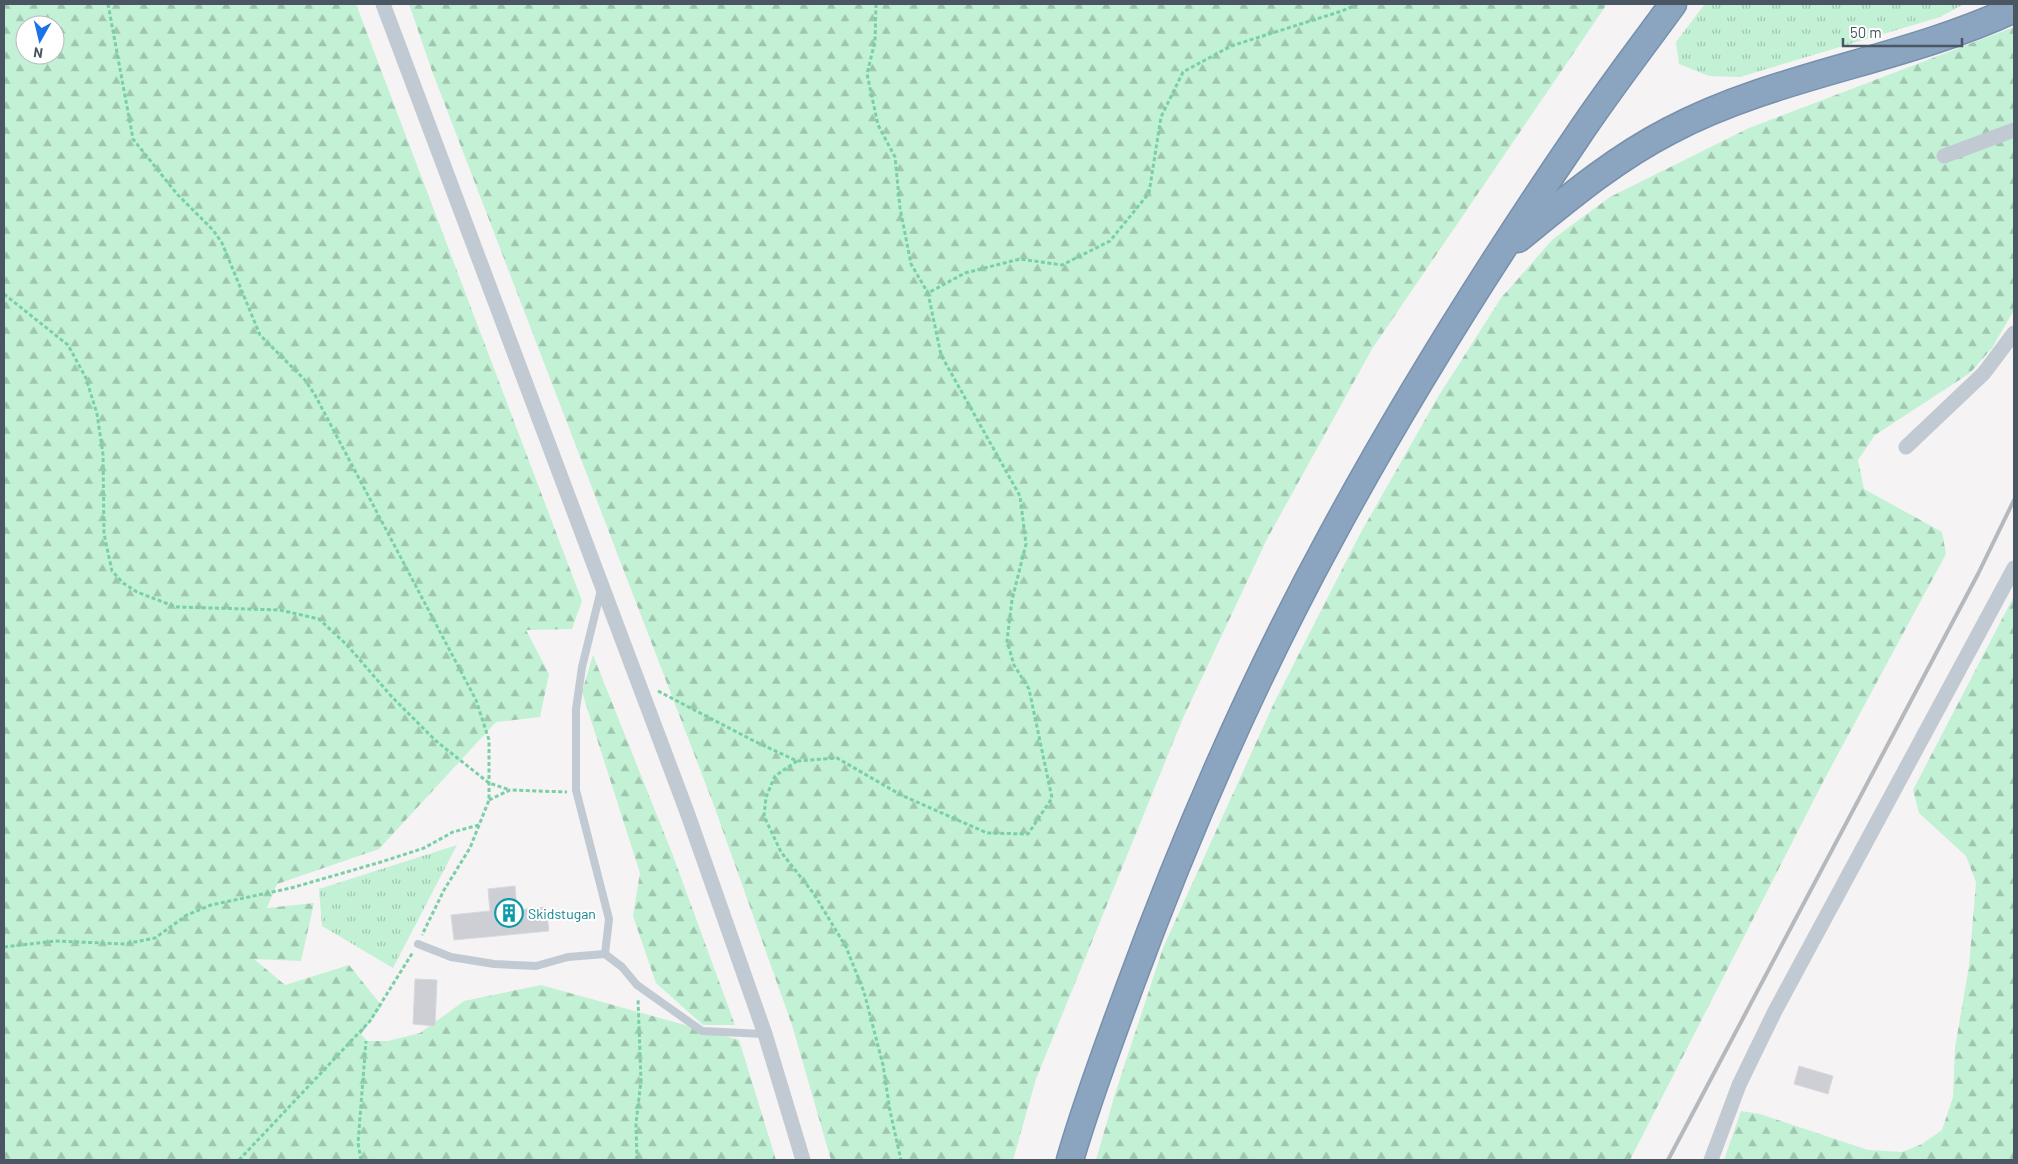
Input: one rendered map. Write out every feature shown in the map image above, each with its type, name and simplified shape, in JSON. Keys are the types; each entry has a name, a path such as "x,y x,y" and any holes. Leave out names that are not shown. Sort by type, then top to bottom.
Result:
{"highway":[{"path":"1054,1160 1126,950 1165,852 1206,756 1252,659 1317,531 1391,397 1446,307 1566,128 1656,4"},
{"path":"1070,1160 1111,1040 1172,875 1221,760 1330,538 1460,315 1498,255 1579,134 1673,4"},
{"path":"1498,255 1592,179 1669,130 1747,98 1941,39 2014,9"}],"street":[{"path":"383,4 687,812 765,1034 803,1160"},
{"path":"1944,156 2014,130"},
{"path":"1906,447 1984,373 2014,333"},
{"path":"1711,1160 1738,1085 1775,1011 2014,568"}],"lane":[{"path":"602,588 582,667 576,709 576,790 609,919 605,954"},
{"path":"418,944 451,957 494,964 536,966 568,957 605,954 622,967 637,985 702,1031 765,1034"}],"path":[{"path":"108,4 133,139 177,194 213,230 222,243 260,335 305,380 315,396 476,700 489,740 489,800 470,848 444,890 418,944 370,1021 239,1160"},
{"path":"642,693 657,691 797,761 837,758 901,795 987,833 1028,834 1052,798 1029,689 1014,665 1007,641 1012,600 1026,544 1020,496 941,355 928,293 911,264 900,208 894,157 878,125 867,74 875,41 876,4"},
{"path":"928,293 965,274 1020,259 1062,264 1110,241 1148,193 1161,117 1183,72 1231,46 1342,11 1358,4"},
{"path":"4,294 68,345 86,378 97,414 103,454 104,534 112,571 123,583 137,592 176,607 280,610 319,619 347,645 392,697 436,741 489,783 510,790 556,793 576,790"},
{"path":"797,761 775,776 766,797 764,816 781,852 814,894 846,947 864,992 883,1065 890,1111 901,1160"},
{"path":"489,800 510,790"},
{"path":"4,948 55,941 126,944 155,938 187,915 211,905 291,888 381,862 424,848 452,832 479,824"},
{"path":"637,985 641,1081 636,1123 637,1160"},
{"path":"361,1160 358,1143 366,1042"}],"green space":[{"path":"4,4 356,4 582,601 572,629 526,630 549,674 540,717 496,722 379,849 277,884 267,908 314,903 301,961 254,959 285,985 349,965 382,1006 361,1034 367,1041 388,1041 420,1033 464,1001 541,985 739,1040 776,1160 4,1160"},
{"path":"409,4 1607,4 1372,349 1267,539 1183,718 1036,1079 1013,1160 831,1160 792,1025 713,803 432,71"},
{"path":"1705,4 1964,4 1940,17 1740,77 1709,76 1679,64 1676,42"},
{"path":"2014,27 2014,310 1992,348 1970,373 1875,435 1858,460 1864,489 1942,532 1946,554 1824,780 1630,1160 1096,1160 1115,1094 1163,948 1274,703 1360,534 1438,397 1501,298 1553,239 1610,197 1749,128"},
{"path":"2014,596 2014,1160 1724,1160 1741,1111 1760,1114 1868,1150 1902,1152 1922,1144 1942,1130 1953,1097 1955,1048 1969,966 1976,882 1966,856 1919,813 1913,790"},
{"path":"593,655 672,853 735,1025 703,1025 656,983 633,916 640,873 582,692"},
{"path":"457,845 393,968 322,926 319,889"}],"building":[{"name":"Skidstugan","path":"515,886 517,910 546,907 549,931 454,940 451,915 490,911 488,889"},
{"path":"415,979 437,980 435,1026 413,1024"},
{"path":"1799,1066 1833,1076 1828,1094 1794,1084"}],"railway":[{"path":"1668,1160 1978,574 2014,500"}],"place":[{"name":"Skidstugan","path":"509,913"}]}
